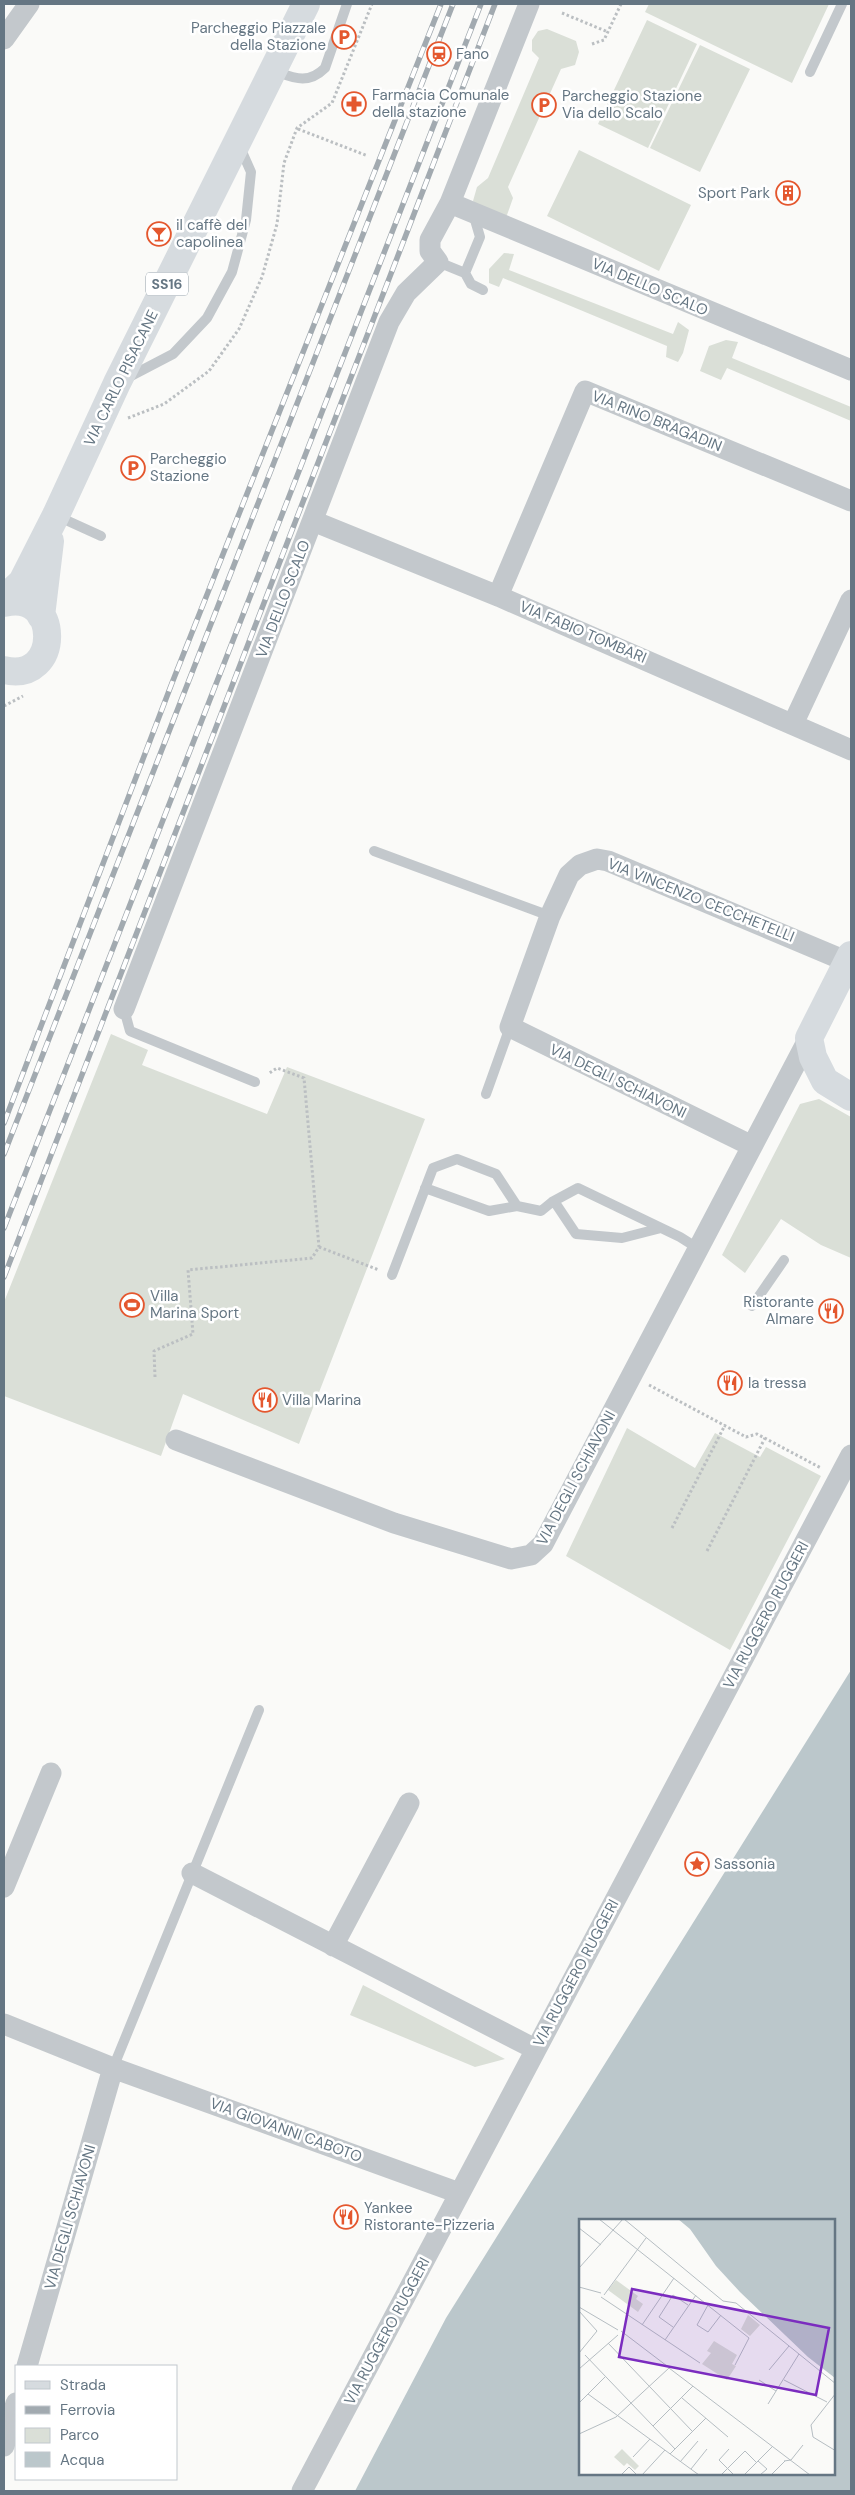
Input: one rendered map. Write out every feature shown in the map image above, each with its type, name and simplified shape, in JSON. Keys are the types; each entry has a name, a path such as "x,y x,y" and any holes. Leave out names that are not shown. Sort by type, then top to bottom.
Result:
{"main road":[{"path":"277,63 284,4"},
{"name":"VIA CARLO PISACANE","path":"4,599 22,582 56,515 117,383 238,144 306,4"},
{"name":"VIA CARLO PISACANE","path":"7,676 30,668 44,653 48,634 41,616 49,547 56,515"},
{"path":"4,603 16,602 26,604 41,616"},
{"path":"849,958 810,1038 813,1057 826,1082 851,1097"}],"street":[{"path":"4,39 29,4"},
{"path":"438,262 430,251 430,240 450,203 529,4"},
{"name":"VIA DELLO SCALO","path":"450,203 851,370"},
{"name":"VIA DELLO SCALO","path":"124,1009 389,322 406,293 438,262"},
{"name":"VIA RINO BRAGADIN","path":"498,596 585,391 851,501"},
{"name":"VIA FABIO TOMBARI","path":"313,521 498,596 851,750"},
{"path":"794,724 851,600"},
{"name":"VIA VINCENZO CECCHETELLI","path":"510,1028 550,916 568,875 580,865 597,859 608,861 849,958"},
{"name":"VIA DEGLI SCHIAVONI","path":"510,1028 752,1146"},
{"name":"VIA DEGLI SCHIAVONI","path":"176,1440 394,1523 511,1559 521,1558 536,1552 542,1544 810,1038"},
{"name":"VIA RUGGERO RUGGERI","path":"302,2491 851,1455"},
{"path":"4,1887 50,1772"},
{"path":"333,1946 409,1803"},
{"path":"192,1873 535,2049"},
{"name":"VIA GIOVANNI CABOTO","path":"4,2024 113,2068 459,2193"},
{"name":"VIA DEGLI SCHIAVONI","path":"27,2365 113,2068"},
{"path":"4,2446 15,2407"}],"lane":[{"path":"277,63 303,80 318,74 325,68 347,4"},
{"path":"810,72 842,4"},
{"path":"117,383 173,354 207,318 232,272 246,220 251,172 238,144"},
{"path":"465,273 480,237 473,213"},
{"path":"438,262 465,273 471,284 483,290"},
{"path":"56,515 101,536"},
{"path":"374,851 550,916"},
{"path":"124,1009 130,1031 255,1082"},
{"path":"486,1094 510,1028"},
{"path":"392,1275 433,1168 457,1159 496,1174 517,1206"},
{"path":"425,1188 489,1211 517,1206 541,1211 554,1201 578,1188 661,1228 699,1249"},
{"path":"554,1201 576,1234 622,1238 661,1228"},
{"path":"752,1306 784,1260"},
{"path":"113,2068 259,1710"}],"path":[{"path":"592,44 604,40 621,4"},
{"path":"562,13 608,32"},
{"path":"297,128 368,156"},
{"path":"155,1377 154,1351 193,1334 188,1270 312,1258 319,1247 304,1078 277,1068 255,1082"},
{"path":"319,1247 392,1275"},
{"path":"632,1375 746,1437 757,1434 824,1469"},
{"path":"672,1528 725,1426"},
{"path":"706,1551 765,1438"}],"green space":[{"path":"649,4 829,4 792,83 645,12"},
{"path":"647,20 697,44 648,148 598,124"},
{"path":"547,29 576,41 579,52 575,65 561,69 508,187 513,198 507,215 498,218 479,212 473,201 477,187 488,178 539,58 532,51 532,40 538,31"},
{"path":"700,45 750,69 700,172 650,148"},
{"path":"579,150 691,205 659,271 547,216"},
{"path":"504,253 514,254 509,270 673,334 678,322 689,330 683,353 678,362 666,357 667,346 503,278 499,287 489,283 489,269"},
{"path":"726,340 738,342 732,358 851,407 851,421 727,368 721,380 700,371 709,346"},
{"path":"111,1034 148,1050 142,1065 267,1114 287,1067 425,1119 299,1444 183,1394 161,1456 4,1396 4,1302"},
{"path":"819,1099 851,1117 851,1258 821,1245 781,1219 745,1273 722,1255 800,1104"},
{"path":"627,1428 695,1468 715,1433 760,1457 766,1447 821,1476 730,1650 566,1556"},
{"path":"363,1985 505,2059 475,2067 350,2015"}],"water":[{"path":"851,1670 851,2491 355,2491 446,2318"}],"railway":[{"path":"4,1123 172,683 441,4"},
{"path":"4,1154 453,4"},
{"path":"4,1228 481,4"},
{"path":"4,1277 495,4"}],"place":[{"name":"Parcheggio Piazzale della Stazione","path":"344,37"},
{"name":"Fano","path":"439,54"},
{"name":"Farmacia Comunale della stazione","path":"354,104"},
{"name":"Parcheggio Stazione Via dello Scalo","path":"544,105"},
{"name":"Sport Park","path":"788,193"},
{"name":"il caffè del capolinea","path":"159,234"},
{"name":"Parcheggio Stazione","path":"133,468"},
{"name":"Villa Marina Sport","path":"132,1305"},
{"name":"Ristorante Almare","path":"831,1311"},
{"name":"la tressa","path":"730,1383"},
{"name":"Villa Marina","path":"265,1400"},
{"name":"Sassonia","path":"697,1864"},
{"name":"Yankee Ristorante-Pizzeria","path":"346,2217"}]}
